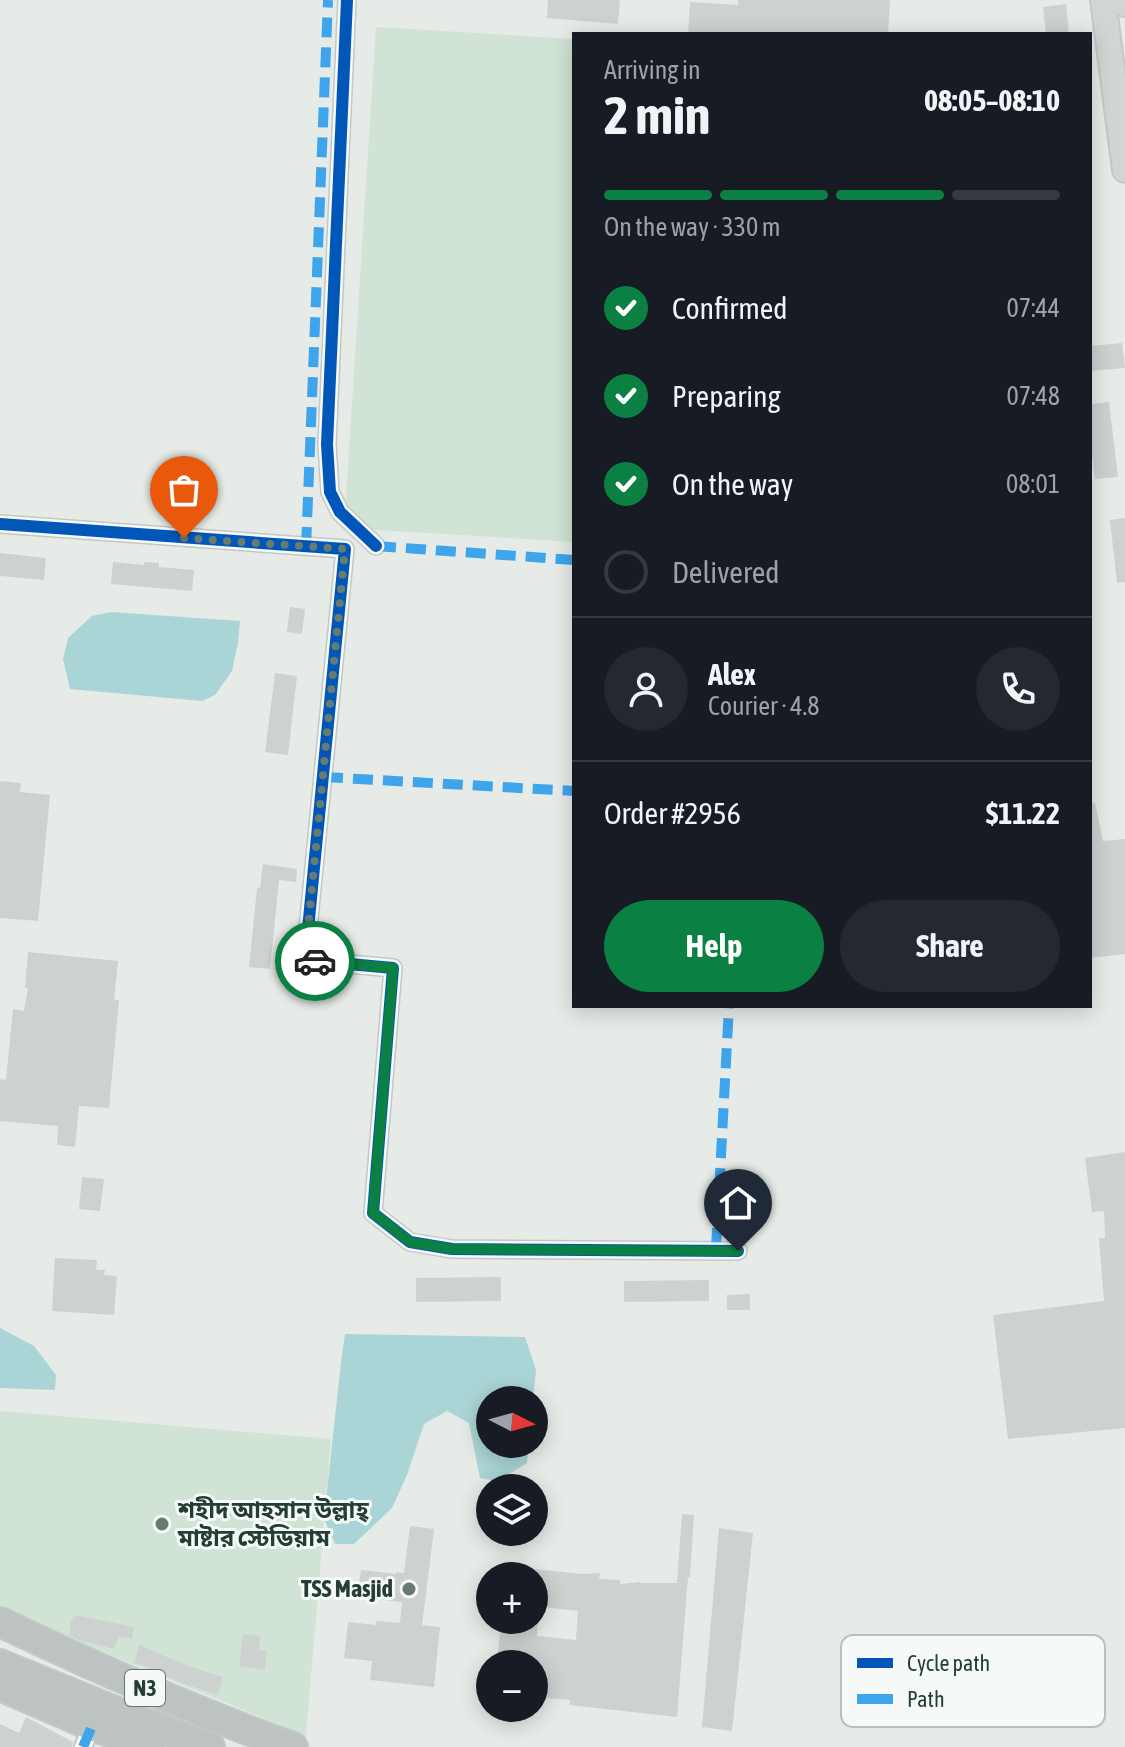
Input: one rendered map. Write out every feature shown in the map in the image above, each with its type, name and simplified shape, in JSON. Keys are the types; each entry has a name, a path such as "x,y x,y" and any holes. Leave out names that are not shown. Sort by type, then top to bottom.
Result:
{"highway":[{"name":"N3","path":"0,1622 76,1659 236,1727 293,1747"},
{"path":"0,1664 210,1747"},
{"path":"0,1679 29,1699"},
{"name":"N3","path":"0,1686 29,1699 87,1736 150,1747"}],"main road":[{"path":"1103,0 1125,170"}],"street":[{"path":"0,524 345,549 376,546 340,512 330,492 327,444 347,0"},
{"path":"345,549 305,960 393,968 373,1213 410,1242 452,1249 738,1251"}],"green space":[{"path":"376,27 572,39 572,542 344,528"},
{"name":"শহীদ আহসান উল্লাহ্‌ মাষ্টার স্টেডিয়াম","path":"0,1411 331,1439 306,1736 0,1609"}],"water":[{"path":"111,612 240,621 232,671 215,695 202,701 70,689 63,659 68,638 92,616"},
{"path":"0,1328 34,1346 56,1375 55,1390 0,1388"},
{"path":"345,1334 525,1337 536,1370 534,1386 476,1386 476,1458 469,1423 447,1411 424,1424 392,1508 354,1544 335,1544 324,1519"},
{"path":"476,1458 528,1458 527,1463 509,1474 479,1474"}],"building":[{"path":"548,0 620,0 618,24 547,18"},
{"path":"738,0 890,0 888,32 688,32 690,2 738,5"},
{"path":"1066,4 1069,32 1046,32 1043,7"},
{"path":"1122,343 1125,368 1092,371 1092,346"},
{"path":"1109,402 1118,477 1095,479 1092,404"},
{"path":"1125,518 1125,582 1117,583 1110,520"},
{"path":"0,553 46,558 44,580 0,576"},
{"path":"113,562 159,563 159,567 194,570 192,591 111,584"},
{"path":"290,607 305,609 302,634 287,632"},
{"path":"275,673 297,676 288,755 265,752"},
{"path":"0,781 21,783 20,792 50,795 38,921 0,918"},
{"path":"1092,803 1095,803 1103,841 1125,839 1125,954 1092,958"},
{"path":"263,864 297,869 296,882 279,880 270,969 249,967 257,888 260,888"},
{"path":"28,952 118,961 114,1000 119,1000 109,1108 79,1106 75,1147 57,1145 58,1126 0,1121 0,1079 6,1080 13,1009 24,1011 28,988 25,988"},
{"path":"1125,1152 1125,1428 1008,1439 993,1315 1104,1301 1099,1238 1105,1238 1104,1211 1092,1212 1085,1158"},
{"path":"82,1177 104,1179 100,1211 79,1209"},
{"path":"55,1258 97,1260 96,1270 105,1270 104,1275 117,1276 114,1315 52,1311"},
{"path":"501,1277 501,1301 416,1302 416,1278"},
{"path":"709,1280 709,1301 624,1302 624,1281"},
{"path":"750,1294 750,1310 727,1310 727,1295"},
{"path":"682,1514 694,1515 677,1717 570,1705 570,1700 548,1698 548,1650 498,1650 500,1634 537,1634 576,1640 578,1611 548,1608 548,1570 600,1573 599,1579 620,1580 620,1584 677,1583"},
{"path":"410,1526 434,1529 422,1625 440,1627 434,1687 370,1680 372,1661 344,1658 348,1622 376,1625 376,1621 400,1623 402,1602 357,1597 361,1570 404,1573"},
{"path":"719,1528 753,1533 732,1731 702,1727"},
{"path":"75,1615 134,1627 132,1639 118,1637 114,1649 79,1640 70,1636 70,1622"},
{"path":"243,1634 260,1636 259,1650 267,1651 265,1670 239,1666"},
{"path":"139,1645 223,1677 218,1695 134,1663"},
{"path":"26,1717 73,1742 72,1747 0,1747 0,1724 19,1733"}],"marked path":[{"path":"306,547 328,0"},
{"path":"376,546 572,560"},
{"path":"323,777 572,791"},
{"path":"716,1248 729,1008"},
{"path":"83,1747 92,1726"}],"cycle path":[{"path":"347,0 327,444 330,492 340,512 376,546"},
{"path":"0,524 345,549 305,960 393,968 373,1213 410,1242 452,1249 738,1251"}],"way so far":[{"path":"184,538 345,549 305,960 315,961"}],"place":[{"name":"শহীদ আহসান উল্লাহ্‌ মাষ্টার স্টেডিয়াম","path":"162,1524"},
{"name":"TSS Masjid","path":"409,1589"}],"route":[{"path":"315,961 393,968 373,1213 410,1242 452,1249 738,1251"}]}
